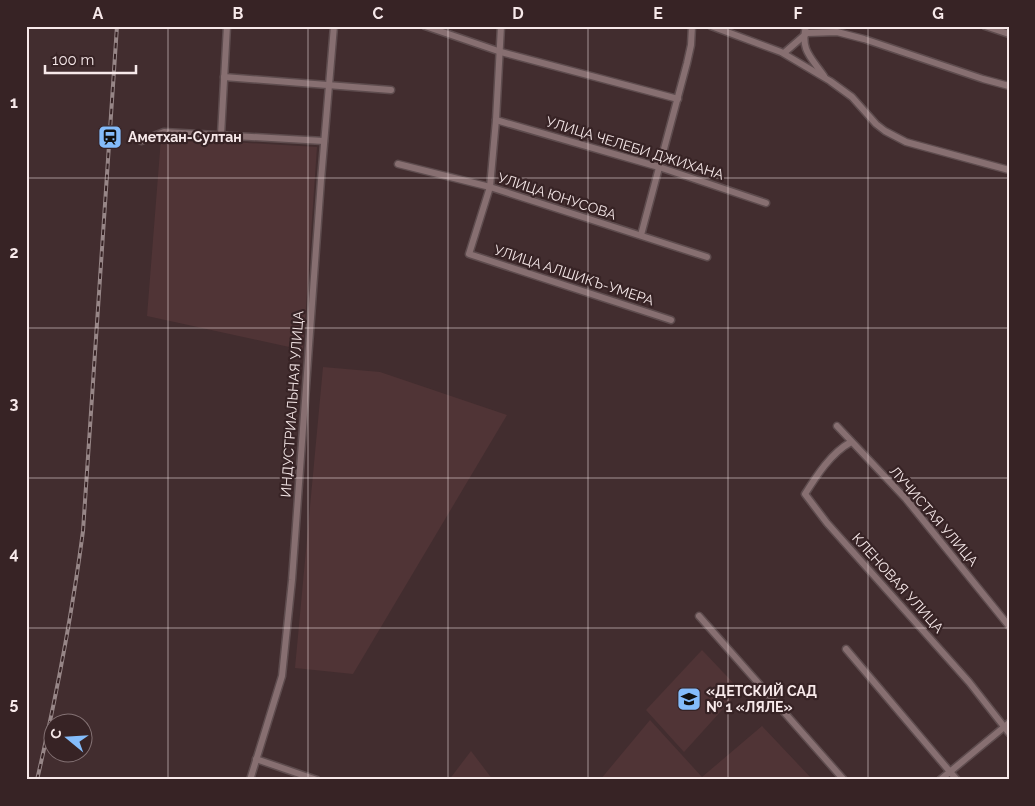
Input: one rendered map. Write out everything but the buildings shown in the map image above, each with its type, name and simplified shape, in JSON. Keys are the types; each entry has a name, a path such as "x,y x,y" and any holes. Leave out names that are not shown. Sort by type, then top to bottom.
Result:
{"street":[{"path":"221,135 227,26"},
{"name":"ИНДУСТРИАЛЬНАЯ УЛИЦА","path":"250,780 282,676 292,580 334,26"},
{"path":"425,26 500,52 678,99"},
{"path":"490,187 501,26"},
{"path":"641,235 678,99 691,45 692,26"},
{"path":"711,26 731,29 784,53 852,97 876,124 894,137 1009,170"},
{"path":"806,26 804,48 825,78"},
{"path":"985,26 1009,34"},
{"path":"784,53 807,33 837,32 1009,86"},
{"path":"224,77 391,90"},
{"name":"УЛИЦА ЧЕЛЕБИ ДЖИХАНА","path":"496,120 659,167 766,203"},
{"path":"141,141 164,132 324,141"},
{"name":"УЛИЦА ЮНУСОВА","path":"398,164 490,187 707,256"},
{"name":"УЛИЦА АЛШИКЪ-УМЕРА","path":"490,187 469,254 671,320"},
{"name":"ЛУЧИСТАЯ УЛИЦА","path":"837,426 906,499 1009,626"},
{"name":"КЛЕНОВАЯ УЛИЦА","path":"851,442 840,448 814,479 805,494 827,523 1006,725 1009,733"},
{"path":"699,616 844,780"},
{"path":"846,649 957,780"},
{"path":"940,780 1006,725"},
{"path":"256,759 317,780"}],"shaded area":[{"path":"161,138 317,147 303,350 147,316"},
{"path":"323,367 380,372 507,415 353,674 295,668"},
{"path":"702,650 740,690 684,752 646,710"},
{"path":"650,720 702,777 762,726 813,780 600,780"},
{"path":"471,751 493,780 449,780"}],"railway":[{"path":"37,780 63,656 83,531 117,26"}],"place":[{"name":"Аметхан-Султан","path":"110,137"},
{"name":"«ДЕТСКИЙ САД № 1 «ЛЯЛЕ»","path":"689,699"}]}
